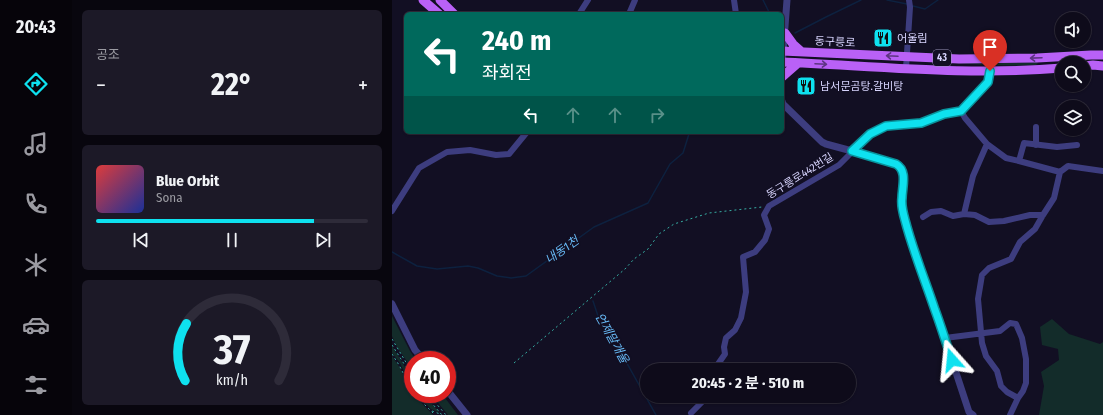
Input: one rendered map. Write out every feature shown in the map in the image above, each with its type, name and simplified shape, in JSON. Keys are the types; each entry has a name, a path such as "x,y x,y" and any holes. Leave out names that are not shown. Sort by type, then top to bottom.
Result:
{"main road":[{"path":"423,0 437,12"},
{"path":"440,0 452,12"},
{"path":"784,35 802,52"},
{"name":"동구릉로","path":"784,51 907,57 997,59 1103,55"},
{"name":"동구릉로","path":"784,62 990,71 1055,69"},
{"path":"784,75 798,63"},
{"path":"1091,65 1103,66"}],"street":[{"path":"580,12 588,0"},
{"path":"630,12 635,0"},
{"path":"734,0 736,12"},
{"path":"784,35 787,0"},
{"path":"906,68 909,3"},
{"path":"990,71 988,82 961,111 965,118 987,144 1006,158 1060,172"},
{"path":"784,105 822,142 900,166 903,175 901,200 917,262 936,312 969,412 973,415"},
{"name":"동구릉로442번길","path":"719,363 726,354 724,347 726,338 735,330 741,318 746,292 743,257 755,252 765,240 769,230 764,215 769,206 839,165 870,134 886,126 921,123 944,114 961,111"},
{"path":"1036,127 1036,145"},
{"path":"392,211 419,168 447,152 470,150 496,155 509,154 525,134"},
{"path":"1020,161 1024,143 1057,147 1077,145"},
{"path":"964,214 974,176 987,144"},
{"path":"1018,398 1007,392 1001,386 997,371 986,356 978,299 982,276 988,268 1011,259 1020,242 1035,229 1054,198 1060,172 1068,166 1103,171"},
{"path":"923,217 931,212 941,211 953,216 964,214 975,215 990,222 1004,221 1030,215 1043,215"},
{"path":"392,304 416,351"},
{"path":"945,338 1000,331 1010,323 1016,324 1022,338 1026,359 1026,383 1010,415"},
{"path":"456,401 467,415"},
{"path":"691,413 701,403"}],"path":[{"path":"514,363 625,269 634,259 648,249 659,234 674,224 709,213 769,206"},
{"path":"392,339 404,359"},
{"path":"392,345 404,364"},
{"path":"392,354 404,373"},
{"path":"423,403 435,415"},
{"path":"432,403 442,415"},
{"path":"436,403 446,415"},
{"path":"431,411 442,415"}],"green space":[{"path":"952,62 1038,63 1036,65 1005,65 963,64"},
{"path":"392,316 410,351 404,351 404,357 397,347 392,336"},
{"path":"1052,319 1069,334 1100,344 1103,342 1103,415 1039,415 1044,386 1041,372 1059,360 1058,349 1042,345 1040,327"},
{"path":"392,346 404,365 404,371 400,363 392,353"},
{"path":"392,356 404,376 404,403 422,403 433,415 392,415"},
{"path":"425,403 431,403 440,413 431,409"},
{"path":"438,403 449,403 458,415 448,415"}],"waterway":[{"name":"내동1천","path":"763,0 769,12"},
{"path":"795,33 861,0"},
{"path":"887,0 907,4"},
{"path":"913,6 925,9 938,0"},
{"name":"내동1천","path":"392,252 417,266 437,269 468,266 478,268 497,276 511,278 526,276 594,227 648,203 670,164 683,153 689,134"},
{"name":"언제말개울","path":"593,301 598,316 606,326 656,415"}],"place":[{"name":"어울림","path":"883,38"},
{"name":"남서문곰탕.갈비탕","path":"806,86"}],"route":[{"path":"952,360 917,262 905,219 901,200 902,170 900,166 896,164 852,151 870,134 886,126 921,123 944,114 961,111 988,82 990,71"}]}
